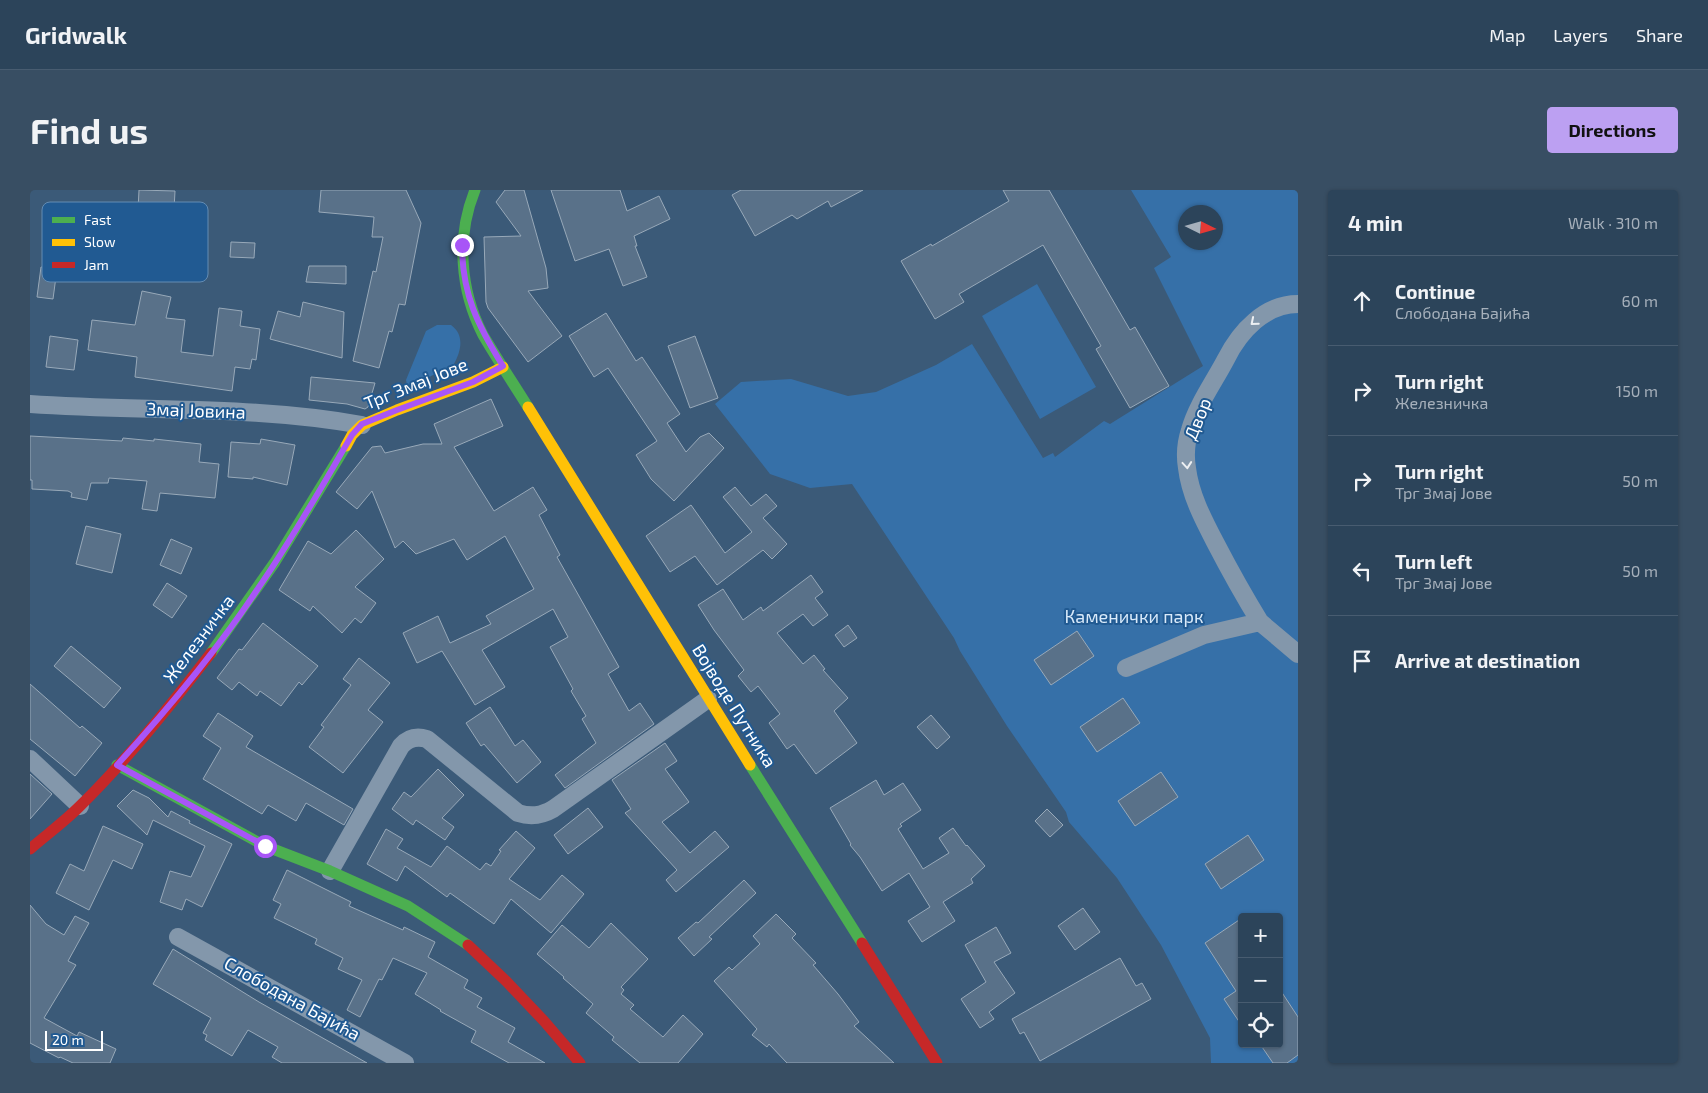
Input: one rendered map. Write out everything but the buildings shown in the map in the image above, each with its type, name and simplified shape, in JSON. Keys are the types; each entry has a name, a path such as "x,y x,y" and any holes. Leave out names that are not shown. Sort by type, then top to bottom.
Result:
{"street":[{"path":"476,190 470,202 463,231 464,278 471,308 483,334 503,366"},
{"name":"Двор","path":"1260,622 1225,561 1196,502 1187,467 1186,449 1190,430 1197,412 1232,347 1244,330 1258,318 1274,309 1298,304"},
{"name":"Трг Змај Јове","path":"362,424 473,382 503,366"},
{"name":"Војводе Путника","path":"503,366 708,699 937,1063"},
{"name":"Змај Јовина","path":"30,404 84,408 193,410 276,415 339,420 362,424"},
{"name":"Железничка","path":"30,849 80,806 175,700 259,588 295,532 352,435 362,424"},
{"path":"1126,668 1204,635 1260,622 1298,654"},
{"path":"330,871 401,746 409,739 420,737 427,739 518,813 536,816 553,810 708,699"},
{"path":"30,760 80,806"},
{"path":"117,765 265,846 330,871 408,906 472,948 544,1021 580,1063"},
{"name":"Слободана Бајића","path":"178,937 405,1063"}],"green space":[{"name":"Каменички парк","path":"1131,190 1298,190 1298,1063 1211,1063 1210,1038 1161,945 1117,878 1069,822 1066,812 1007,726 960,651 954,638 852,484 810,488 770,474 715,404 741,382 791,379 848,396 876,392 936,365 972,344 1043,458 1053,453 1055,457 1104,421 1110,424 1203,366 1154,268 1171,257"},
{"path":"1037,284 1096,387 1040,419 982,316"},
{"path":"437,325 451,325 458,333 460,349 454,364 414,385 407,385 406,380 426,331"}],"traffic: fast":[{"path":"475,190 465,226 463,245 465,282 469,300 483,335 528,407"},
{"path":"211,653 275,562 346,446"},
{"path":"117,765 265,846 330,871 408,906 468,945"},
{"path":"750,765 862,943"}],"traffic: slow":[{"path":"346,446 352,435 362,425 473,382 503,367"},
{"path":"528,407 750,765"}],"traffic: jam":[{"path":"30,849 73,813 114,771 164,713 211,653"},
{"path":"862,943 937,1063"},
{"path":"468,945 544,1021 580,1063"}],"route":[{"path":"265,846 117,765 175,700 259,588 295,532 352,435 362,424 473,382 503,366 483,334 471,308 464,278 462,245"}]}
